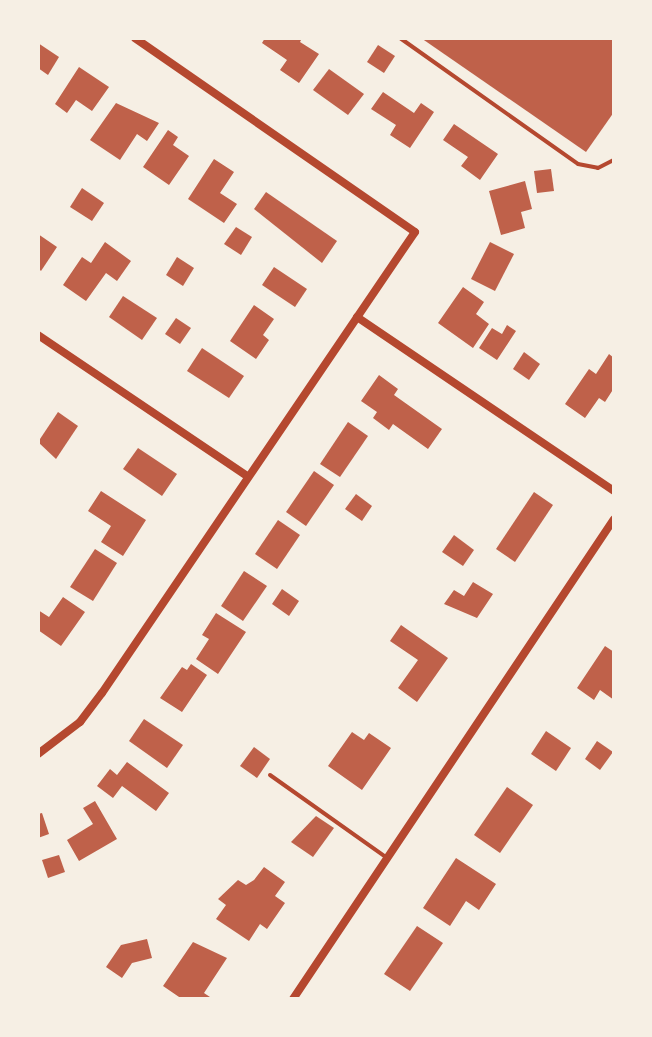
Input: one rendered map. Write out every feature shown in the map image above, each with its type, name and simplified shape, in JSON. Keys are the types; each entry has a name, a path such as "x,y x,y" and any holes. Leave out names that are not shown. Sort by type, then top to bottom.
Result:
{"street":[{"path":"38,754 80,722 415,232 135,38"},
{"path":"357,317 614,491"},
{"path":"38,335 247,476"},
{"path":"293,999 614,519"}],"lane":[{"path":"400,38 578,164 598,168 614,160"},
{"path":"270,775 388,859"}],"building":[{"path":"265,38 302,38 300,42 319,54 299,83 280,70 287,60 262,43"},
{"path":"421,38 614,38 614,112 586,152"},
{"path":"38,43 59,57 48,75 38,68"},
{"path":"378,45 395,56 384,73 367,62"},
{"path":"79,67 109,87 92,111 76,100 67,113 55,104"},
{"path":"329,69 364,94 348,115 313,90"},
{"path":"383,92 414,113 421,103 434,112 410,148 390,135 396,125 371,109"},
{"path":"116,103 159,123 147,141 137,134 120,160 90,140"},
{"path":"454,124 498,154 480,180 461,166 468,157 443,140"},
{"path":"168,130 178,137 173,145 189,156 169,185 143,167"},
{"path":"214,159 234,172 220,193 237,204 224,223 188,199"},
{"path":"551,169 554,191 537,193 534,171"},
{"path":"525,181 532,209 521,212 525,228 501,235 489,191"},
{"path":"82,188 104,203 92,221 70,207"},
{"path":"266,192 337,241 322,263 254,209"},
{"path":"236,227 252,237 241,255 224,244"},
{"path":"38,234 57,247 41,271 38,268"},
{"path":"105,242 131,261 117,281 106,273 86,301 63,285 82,257 91,263"},
{"path":"490,242 514,254 495,291 471,279"},
{"path":"177,257 194,268 183,286 166,275"},
{"path":"274,267 307,289 295,307 262,285"},
{"path":"463,287 484,302 476,314 489,324 473,348 438,323"},
{"path":"123,296 157,318 142,340 109,317"},
{"path":"254,305 274,319 263,335 269,340 256,359 230,341"},
{"path":"176,318 191,328 180,344 165,334"},
{"path":"507,325 516,331 497,360 479,348 492,328 502,334"},
{"path":"202,348 244,376 229,398 187,371"},
{"path":"524,352 540,364 529,380 513,369"},
{"path":"609,354 614,358 614,388 605,402 599,398 585,418 565,404 589,369 596,374"},
{"path":"379,375 398,389 394,395 442,429 428,449 393,424 389,430 373,418 377,412 361,401"},
{"path":"58,412 78,426 56,459 38,442"},
{"path":"348,422 368,436 340,477 320,464"},
{"path":"138,448 177,474 162,496 123,469"},
{"path":"314,471 334,485 306,526 286,512"},
{"path":"101,491 146,520 123,556 101,542 111,526 88,511"},
{"path":"534,492 553,505 515,562 496,549"},
{"path":"356,494 372,506 362,521 345,509"},
{"path":"278,520 300,535 277,569 255,554"},
{"path":"454,535 474,550 463,566 442,552"},
{"path":"95,549 117,563 93,601 70,587"},
{"path":"244,571 267,586 243,621 221,606"},
{"path":"473,582 493,594 477,618 444,604 454,590 464,596"},
{"path":"282,589 299,601 289,616 272,604"},
{"path":"63,597 85,612 61,646 38,630 38,610 49,617"},
{"path":"216,613 246,632 218,674 196,659 209,639 202,635"},
{"path":"401,625 448,658 417,702 398,688 418,660 390,641"},
{"path":"605,646 614,652 614,700 600,690 594,700 577,688"},
{"path":"191,664 207,675 182,712 160,698 182,667 187,670"},
{"path":"144,719 183,745 167,768 129,741"},
{"path":"546,731 571,748 556,771 531,754"},
{"path":"352,732 364,740 369,733 391,748 362,790 328,766"},
{"path":"597,741 613,752 600,770 585,759"},
{"path":"254,747 270,759 257,778 240,766"},
{"path":"127,762 169,793 156,811 122,786 113,798 97,786 110,769 117,775"},
{"path":"507,787 533,805 500,853 474,835"},
{"path":"95,801 117,839 79,861 67,840 93,824 83,808"},
{"path":"42,813 49,834 38,838 38,814"},
{"path":"316,816 334,828 313,857 291,842"},
{"path":"59,855 65,872 48,878 42,860"},
{"path":"456,858 496,884 479,910 466,901 450,926 423,908"},
{"path":"264,867 285,882 275,896 285,903 267,929 260,924 249,941 216,919 226,905 218,899 238,880 246,885 254,880"},
{"path":"417,926 443,943 410,991 384,974"},
{"path":"147,939 152,958 132,963 122,978 106,967 121,945"},
{"path":"193,942 227,958 204,993 213,999 182,999 163,986"}]}
